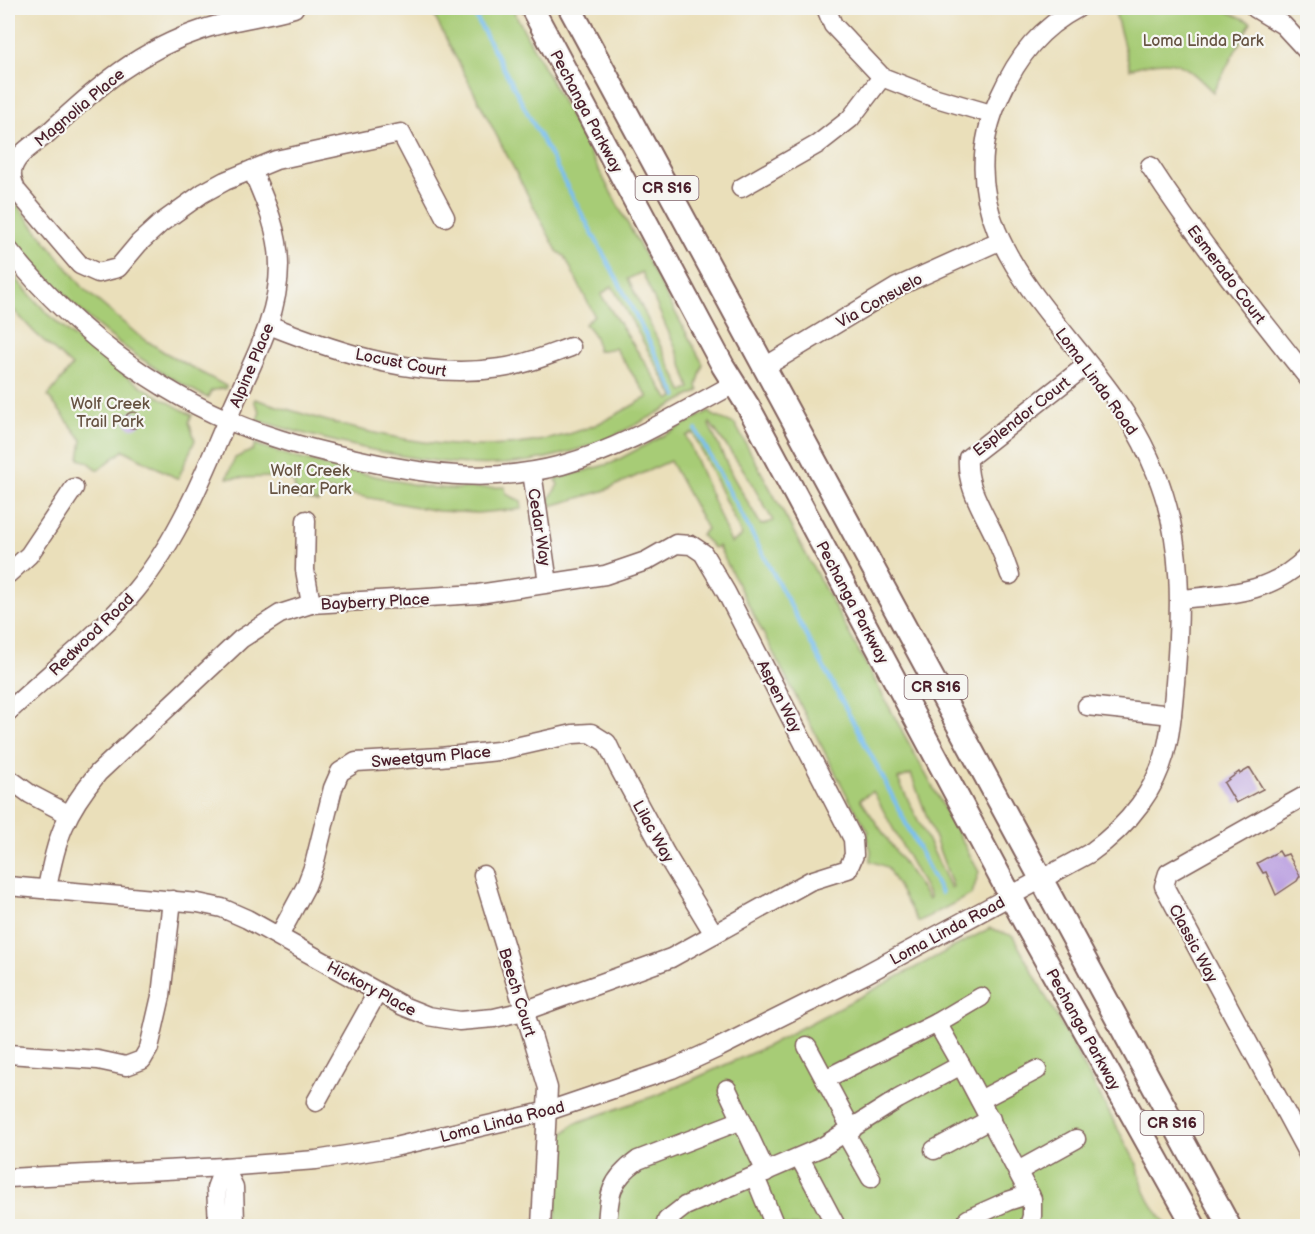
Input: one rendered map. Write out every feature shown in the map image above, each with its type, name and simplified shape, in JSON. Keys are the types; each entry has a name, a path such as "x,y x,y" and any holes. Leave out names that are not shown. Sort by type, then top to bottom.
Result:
{"main road":[{"name":"Pechanga Parkway","path":"532,8 1011,896 1194,1227"},
{"name":"Pechanga Parkway","path":"570,8 1229,1227"},
{"path":"734,384 763,368"}],"street":[{"name":"Magnolia Place","path":"252,170 202,193 161,223 139,243 118,268 98,273 80,265 16,190 11,175 19,156 45,136 88,95 135,60 162,45 207,28 294,8"},
{"path":"826,8 833,25 882,77 933,97 991,114"},
{"path":"1255,8 1283,25 1308,52"},
{"name":"Loma Linda Road","path":"8,1178 224,1167 354,1155 469,1131 548,1111 672,1069 864,975 1090,853 1112,837 1129,820 1157,774 1168,743 1172,716 1180,599 1178,554 1170,513 1156,473 1124,412 1039,302 999,241 988,211 984,182 984,153 991,114 1006,82 1021,56 1041,33 1071,9"},
{"path":"741,188 818,144 850,119 882,77"},
{"path":"252,170 276,160 400,133 446,217"},
{"name":"Esmerado Court","path":"1150,166 1221,269 1308,378"},
{"name":"Alpine Place","path":"228,420 269,324 276,294 279,265 269,208 252,170"},
{"name":"Via Consuelo","path":"763,368 897,287 999,241"},
{"path":"8,249 62,309 97,340 165,388 228,420 281,440 387,466 473,477 532,472 590,456 628,442 734,384"},
{"name":"Locust Court","path":"269,324 333,348 362,356 426,370 449,372 503,368 571,347"},
{"name":"Esplendor Court","path":"1010,575 975,496 967,472 968,458 1088,364"},
{"name":"Redwood Road","path":"8,712 110,621 138,589 161,555 197,490 228,420"},
{"name":"Cedar Way","path":"532,472 549,583"},
{"path":"8,574 29,555 74,488"},
{"path":"306,520 305,570 311,604"},
{"name":"Bayberry Place","path":"47,889 58,838 68,814 98,773 241,639 280,614 311,604 468,595 605,575 646,561 676,544 691,545"},
{"name":"Aspen Way","path":"691,545 703,553 726,592 852,838 854,855"},
{"path":"1180,599 1242,593 1265,586 1283,577 1308,556"},
{"path":"1087,706 1172,716"},
{"name":"Lilac Way","path":"591,733 608,743 665,853 714,934"},
{"name":"Sweetgum Place","path":"279,936 314,866 333,788 340,772 356,762 498,751 573,734 591,733"},
{"path":"8,778 30,794 68,814"},
{"name":"Classic Way","path":"1308,794 1168,873 1164,886 1308,1154"},
{"name":"Hickory Place","path":"8,885 172,900 222,908 279,936 402,1006 428,1016 459,1021 494,1018 524,1011 671,957 810,881 848,869 854,855"},
{"name":"Beech Court","path":"483,874 548,1088 541,1227"},
{"path":"8,1054 98,1060 126,1066 142,1060 149,1048 161,996 172,900"},
{"path":"316,1102 377,993"},
{"path":"825,1079 937,1023 981,997"},
{"path":"937,1023 1030,1194 1032,1216 1029,1227"},
{"path":"807,1046 871,1178"},
{"path":"665,1227 666,1220 685,1206 800,1158 849,1132 898,1100 961,1065"},
{"path":"980,1100 1037,1070"},
{"path":"727,1089 741,1119 773,1221"},
{"path":"607,1227 609,1197 626,1169 638,1160 741,1119"},
{"path":"934,1150 991,1119"},
{"path":"1018,1171 1076,1139"},
{"path":"800,1158 836,1227"},
{"path":"216,1227 218,1223 216,1188 224,1167"},
{"path":"224,1167 234,1187 238,1227"},
{"path":"968,1219 1030,1194"}],"green space":[{"path":"430,8 512,8 703,364 697,386 699,391 602,441 572,451 517,463 463,464 407,457 332,441 257,420 260,412 255,399 339,424 424,442 467,446 510,445 553,438 595,425 648,397 615,348 597,351 594,336 585,324 594,315 565,257 557,251","holes":["642,272 679,356 690,388 683,392 628,279","612,286 674,397 669,400 601,295"]},
{"name":"Loma Linda Park","path":"1114,8 1220,8 1251,22 1213,92 1193,73 1176,64 1157,63 1130,69"},
{"path":"8,194 85,290 138,335 226,386 225,389 211,391 208,398 137,356 93,322 53,284 11,235 7,227"},
{"name":"Wolf Creek Trail Park","path":"8,268 48,313 92,352 141,386 192,415 189,422 195,440 178,479 124,450 98,470 88,462 79,459 82,440 48,396 72,366 35,333 8,304"},
{"path":"709,411 712,415 735,424 979,872 972,894 918,922 887,867 870,861 871,851 867,834 869,832 850,801 718,546 714,548 701,535 707,529 670,461 603,491 551,506 550,498 558,485 556,479 612,463","holes":["710,423 745,472 773,521 761,525 733,477","693,433 742,536 731,543 686,436","911,774 953,887 951,888 898,779","873,791 930,898 928,899 860,799"]},
{"name":"Wolf Creek Linear Park","path":"255,444 293,457 425,487 451,489 505,487 506,494 521,501 522,509 477,513 438,511 323,489 318,502 298,499 293,481 281,477 227,478 235,458 253,450"},
{"path":"990,928 1013,936 1138,1166 1149,1199 1169,1226 555,1226 560,1138 573,1124 660,1094 763,1048"}],"building":[{"path":"133,412 139,414 141,420 139,426 133,428 127,426 125,420 127,414"},
{"path":"1250,768 1263,789 1236,803 1224,783 1239,772 1240,774"},
{"path":"1279,851 1282,856 1288,854 1300,876 1297,881 1276,895 1266,872 1263,873 1257,863"}],"waterway":[{"path":"471,8 618,281 677,396"},
{"path":"696,430 879,770 941,893"}]}
